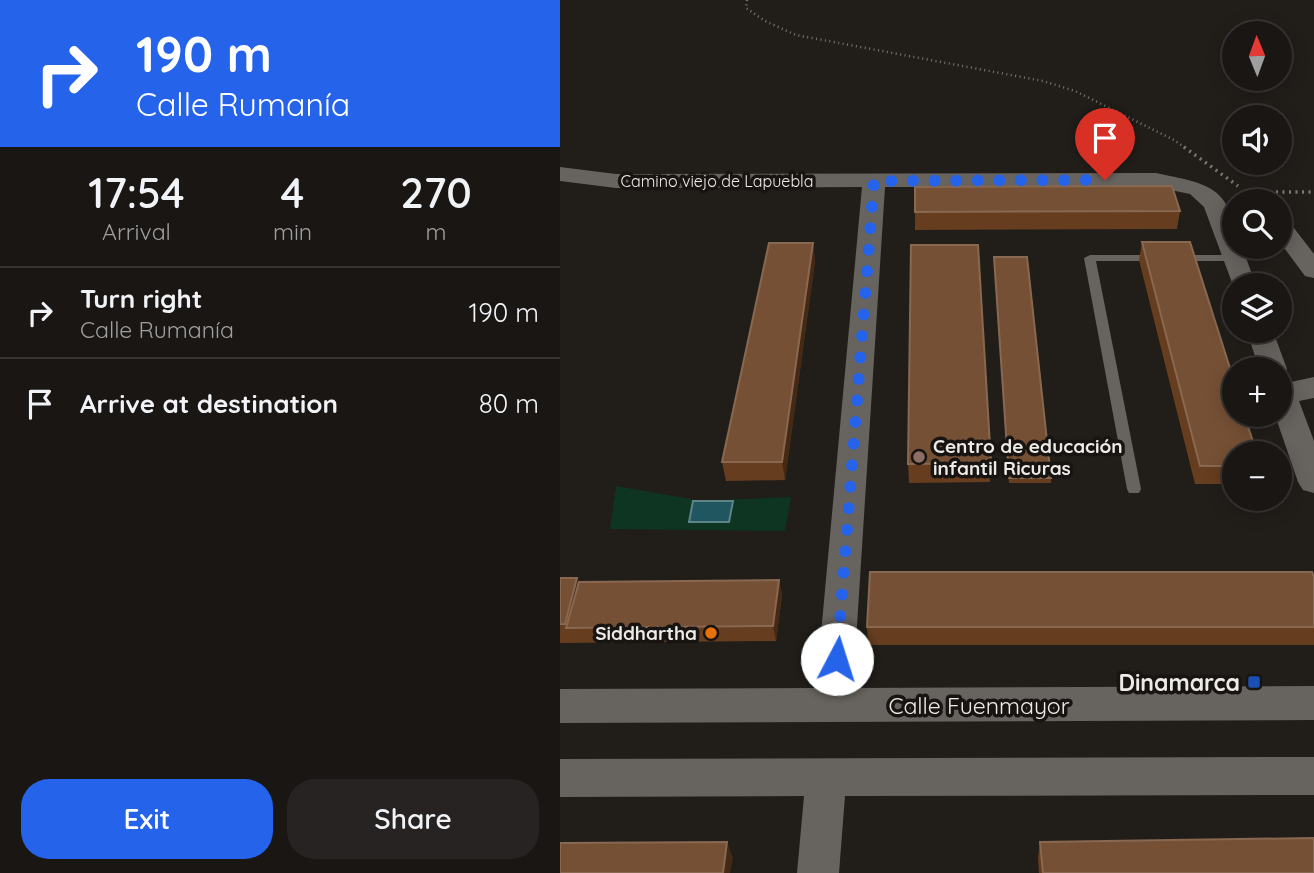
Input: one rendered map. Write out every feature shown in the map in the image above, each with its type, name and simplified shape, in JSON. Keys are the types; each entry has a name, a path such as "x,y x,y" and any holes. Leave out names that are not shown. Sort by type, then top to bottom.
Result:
{"street":[{"name":"Camino viejo de Lapuebla","path":"560,174 616,181 1156,180 1198,189 1215,205 1222,225"},
{"path":"833,706 874,181"},
{"path":"1292,241 1314,271"},
{"path":"1292,386 1306,391 1314,386"},
{"path":"1292,421 1314,482"},
{"name":"Calle Fuenmayor","path":"560,706 1314,703"},
{"path":"560,778 1314,776"},
{"path":"818,873 826,777"}],"lane":[{"path":"1134,489 1090,258 1222,258"}],"path":[{"path":"747,0 746,8 765,21 796,35 1043,81 1075,91 1174,140 1242,189"},
{"path":"1292,190 1314,192"}],"green space":[{"path":"616,486 702,501 791,497 785,531 610,529"}],"water":[{"path":"693,501 733,501 729,522 689,522"}],"building":[{"path":"1172,186 1180,211 915,212 915,187"},
{"path":"1142,242 1190,242 1226,357 1222,357 1222,427 1248,427 1253,441 1222,441 1222,466 1200,466"},
{"path":"769,243 813,243 782,462 722,462"},
{"path":"911,245 978,245 991,463 908,464"},
{"path":"994,257 1027,257 1051,478 1009,478"},
{"path":"870,572 1312,572 1314,627 867,627"},
{"path":"560,578 577,578 565,624 560,624"},
{"path":"779,580 773,626 566,628 579,582"},
{"path":"1314,838 1314,873 1043,873 1040,842"},
{"path":"727,842 723,873 560,873 560,843"}],"place":[{"name":"Centro de educación infantil Ricuras","path":"919,457"},
{"name":"Siddhartha","path":"711,633"},
{"name":"Dinamarca","path":"1254,682"}],"route":[{"path":"837,659 874,181 1105,180"}]}
